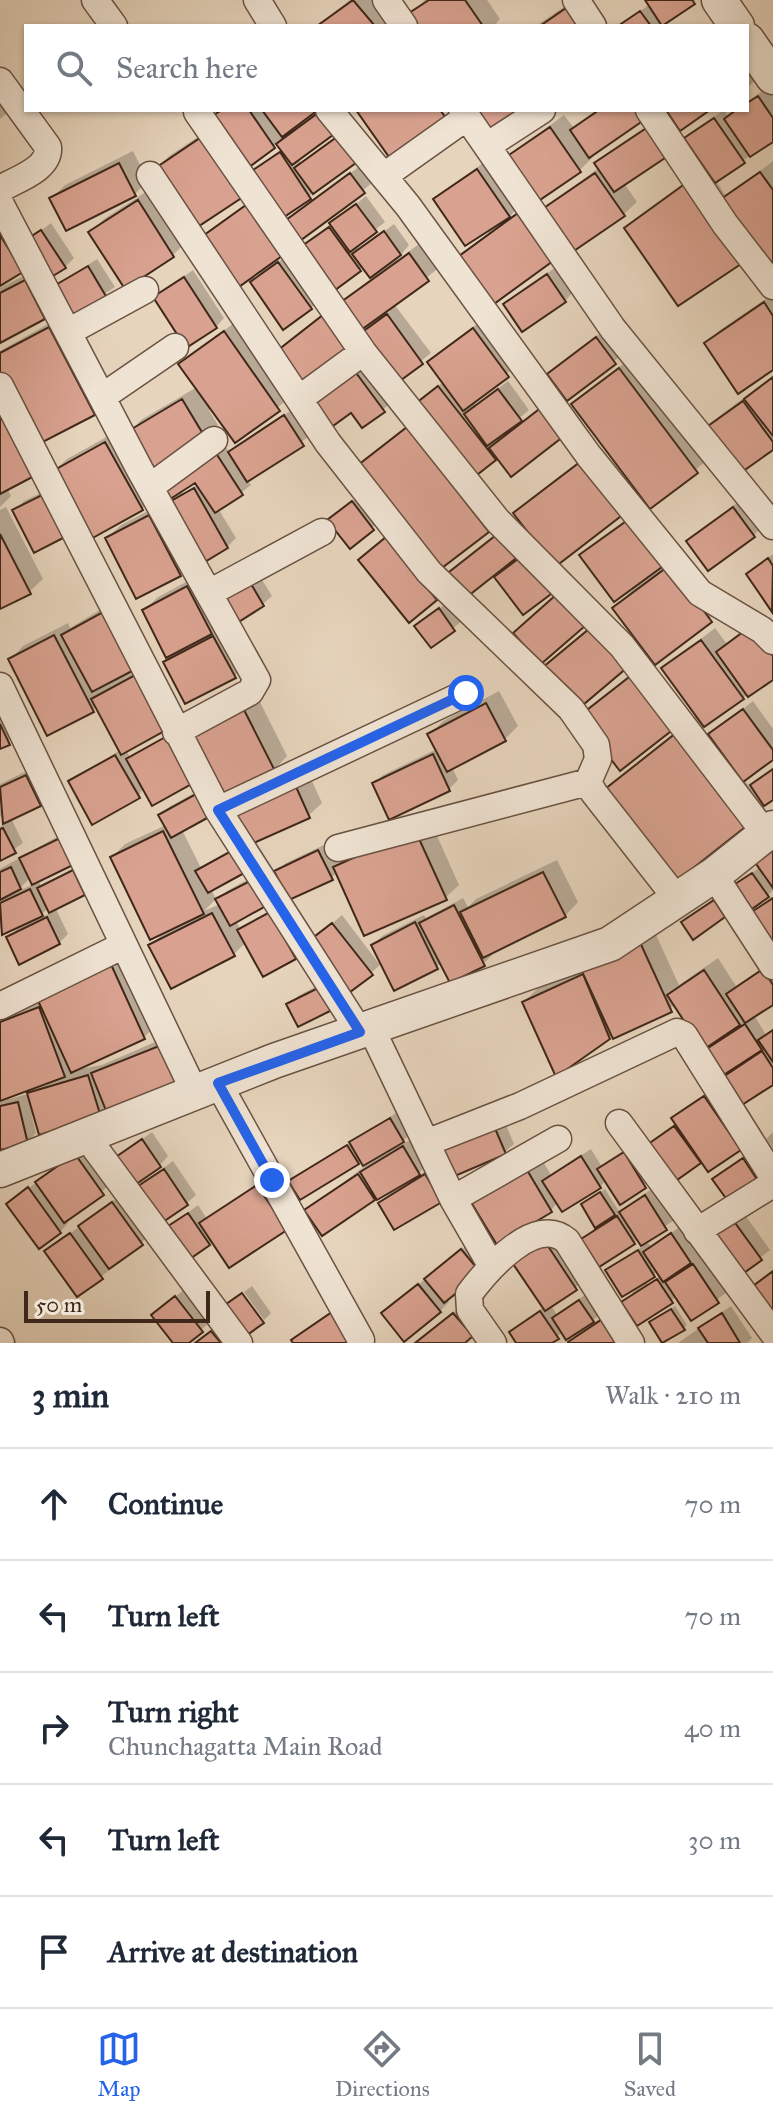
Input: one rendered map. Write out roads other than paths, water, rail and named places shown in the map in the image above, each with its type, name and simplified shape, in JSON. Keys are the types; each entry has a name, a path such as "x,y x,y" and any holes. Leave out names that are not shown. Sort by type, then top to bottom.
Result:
{"street":[{"path":"95,0 113,24"},
{"path":"257,0 272,24"},
{"path":"386,0 403,24"},
{"path":"576,0 592,24"},
{"path":"719,0 736,24"},
{"path":"749,43 773,77"},
{"path":"0,81 48,147 49,155 44,164 0,189"},
{"path":"0,1170 207,1088 610,944 714,875 769,830 622,646 497,520 363,352 197,112"},
{"path":"331,112 384,176 589,456 700,593 762,630 773,641"},
{"path":"487,146 539,112"},
{"path":"650,112 725,224 773,286"},
{"path":"384,176 464,114 613,329 773,526"},
{"path":"150,175 328,443 429,572 571,709 596,745 598,759 588,782"},
{"path":"0,203 150,487 257,680 256,688 176,732"},
{"path":"68,332 145,290"},
{"path":"102,397 175,347"},
{"path":"299,399 363,352"},
{"path":"0,386 218,810 365,1030 491,1265"},
{"path":"150,487 214,440"},
{"path":"209,593 322,532"},
{"path":"0,686 124,945 207,1088 361,1340"},
{"path":"218,810 466,693"},
{"path":"338,848 588,782"},
{"path":"588,782 677,899"},
{"path":"714,875 773,966"},
{"path":"2,1001 124,945"},
{"path":"426,1143 520,1106 677,1032 684,1035 773,1177"},
{"path":"619,1123 773,1333"},
{"path":"86,1136 239,1343"},
{"path":"453,1199 558,1139"},
{"path":"697,1231 773,1184"},
{"path":"493,1343 467,1302 469,1294 491,1265 537,1234 559,1233 631,1343"}]}
